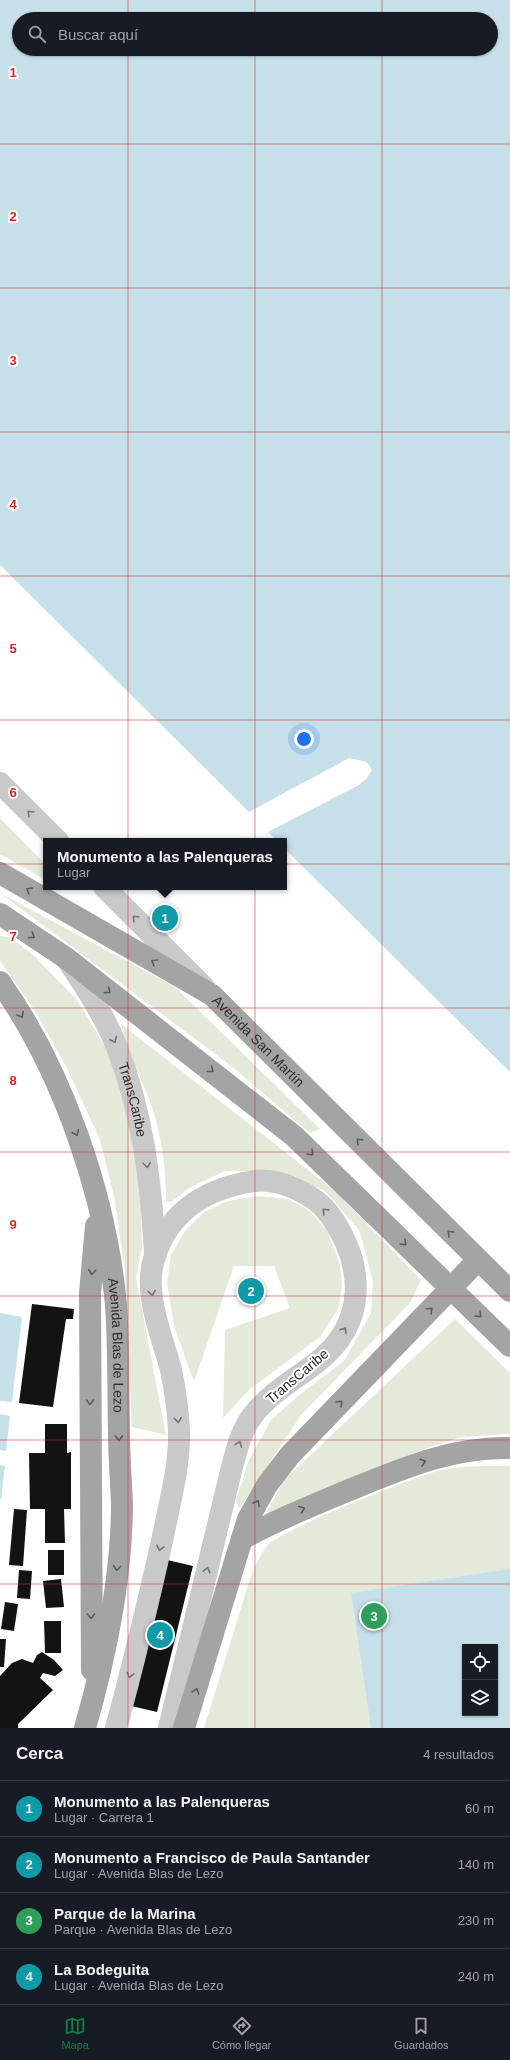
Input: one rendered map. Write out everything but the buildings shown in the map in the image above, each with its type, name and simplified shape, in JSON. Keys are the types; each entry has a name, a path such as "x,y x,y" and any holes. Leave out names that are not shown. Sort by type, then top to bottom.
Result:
{"main road":[{"name":"Avenida San Martín","path":"0,873 212,995 510,1291"},
{"path":"0,914 66,958 294,1136 510,1346"},
{"name":"Avenida Blas de Lezo","path":"0,982 39,1046 61,1094 83,1149 98,1205 112,1271 116,1304 122,1504 117,1572 109,1631 85,1728"},
{"path":"92,1703 90,1293 98,1205"},
{"path":"184,1728 251,1514 276,1473 318,1426 478,1260"},
{"path":"242,1539 290,1514 423,1461 476,1449 510,1448"}],"street":[{"path":"0,783 55,838"},
{"path":"107,890 212,995"},
{"name":"TransCaribe","path":"66,958 95,1003 116,1045 136,1106 146,1153 152,1204 155,1254 150,1283 155,1309 172,1373 179,1430 178,1455 157,1564 116,1728"},
{"name":"TransCaribe","path":"155,1254 166,1232 181,1213 201,1197 230,1185 259,1181 287,1186 308,1194 327,1211 342,1232 355,1274 356,1301 350,1320 336,1342 317,1362 289,1381 252,1415 241,1438 232,1465 169,1728"},
{"path":"191,1635 242,1539"}],"green space":[{"path":"0,818 43,862 43,878 0,854"},
{"path":"0,893 175,987 320,1129 310,1133 230,1065"},
{"path":"0,936 10,937 33,955 77,1000 108,1052 134,1121 140,1172 142,1247 136,1278 166,1435 132,1427 125,1272 114,1196 100,1140 67,1068 32,1006 0,961"},
{"path":"121,1024 335,1191 421,1280 410,1303 301,1415 239,1509 236,1500 249,1460 271,1420 303,1392 344,1361 371,1313 373,1281 359,1230 326,1192 295,1176 268,1171 225,1171 189,1188 171,1202 166,1201 163,1154 155,1118 127,1046"},
{"path":"259,1196 288,1199 310,1211 328,1232 340,1265 342,1285 339,1307 321,1336 249,1390 223,1418 225,1330 290,1308 274,1266 234,1266 194,1382 174,1326 167,1283 171,1255 185,1231 204,1212 228,1201"},
{"path":"455,1319 510,1373 510,1434 461,1437 424,1449 263,1519 284,1480"},
{"path":"474,1466 510,1466 510,1728 204,1728 249,1582 261,1554 267,1546 295,1529 376,1493 438,1471"}],"water":[{"path":"0,0 510,0 510,1072 287,851 287,838 274,838 268,832 359,785 367,778 372,770 367,762 349,758 249,812 0,565"},
{"path":"0,1313 22,1317 12,1402 0,1401"},
{"path":"0,1414 10,1416 6,1451 0,1450"},
{"path":"0,1465 5,1466 1,1499 0,1499"},
{"path":"510,1569 510,1728 371,1728 351,1593"}],"place":[{"name":"Monumento a las Palenqueras","path":"165,918"},
{"name":"Monumento a Francisco de Paula Santander","path":"251,1291"},
{"name":"Parque de la Marina","path":"374,1616"},
{"name":"La Bodeguita","path":"160,1635"}]}
